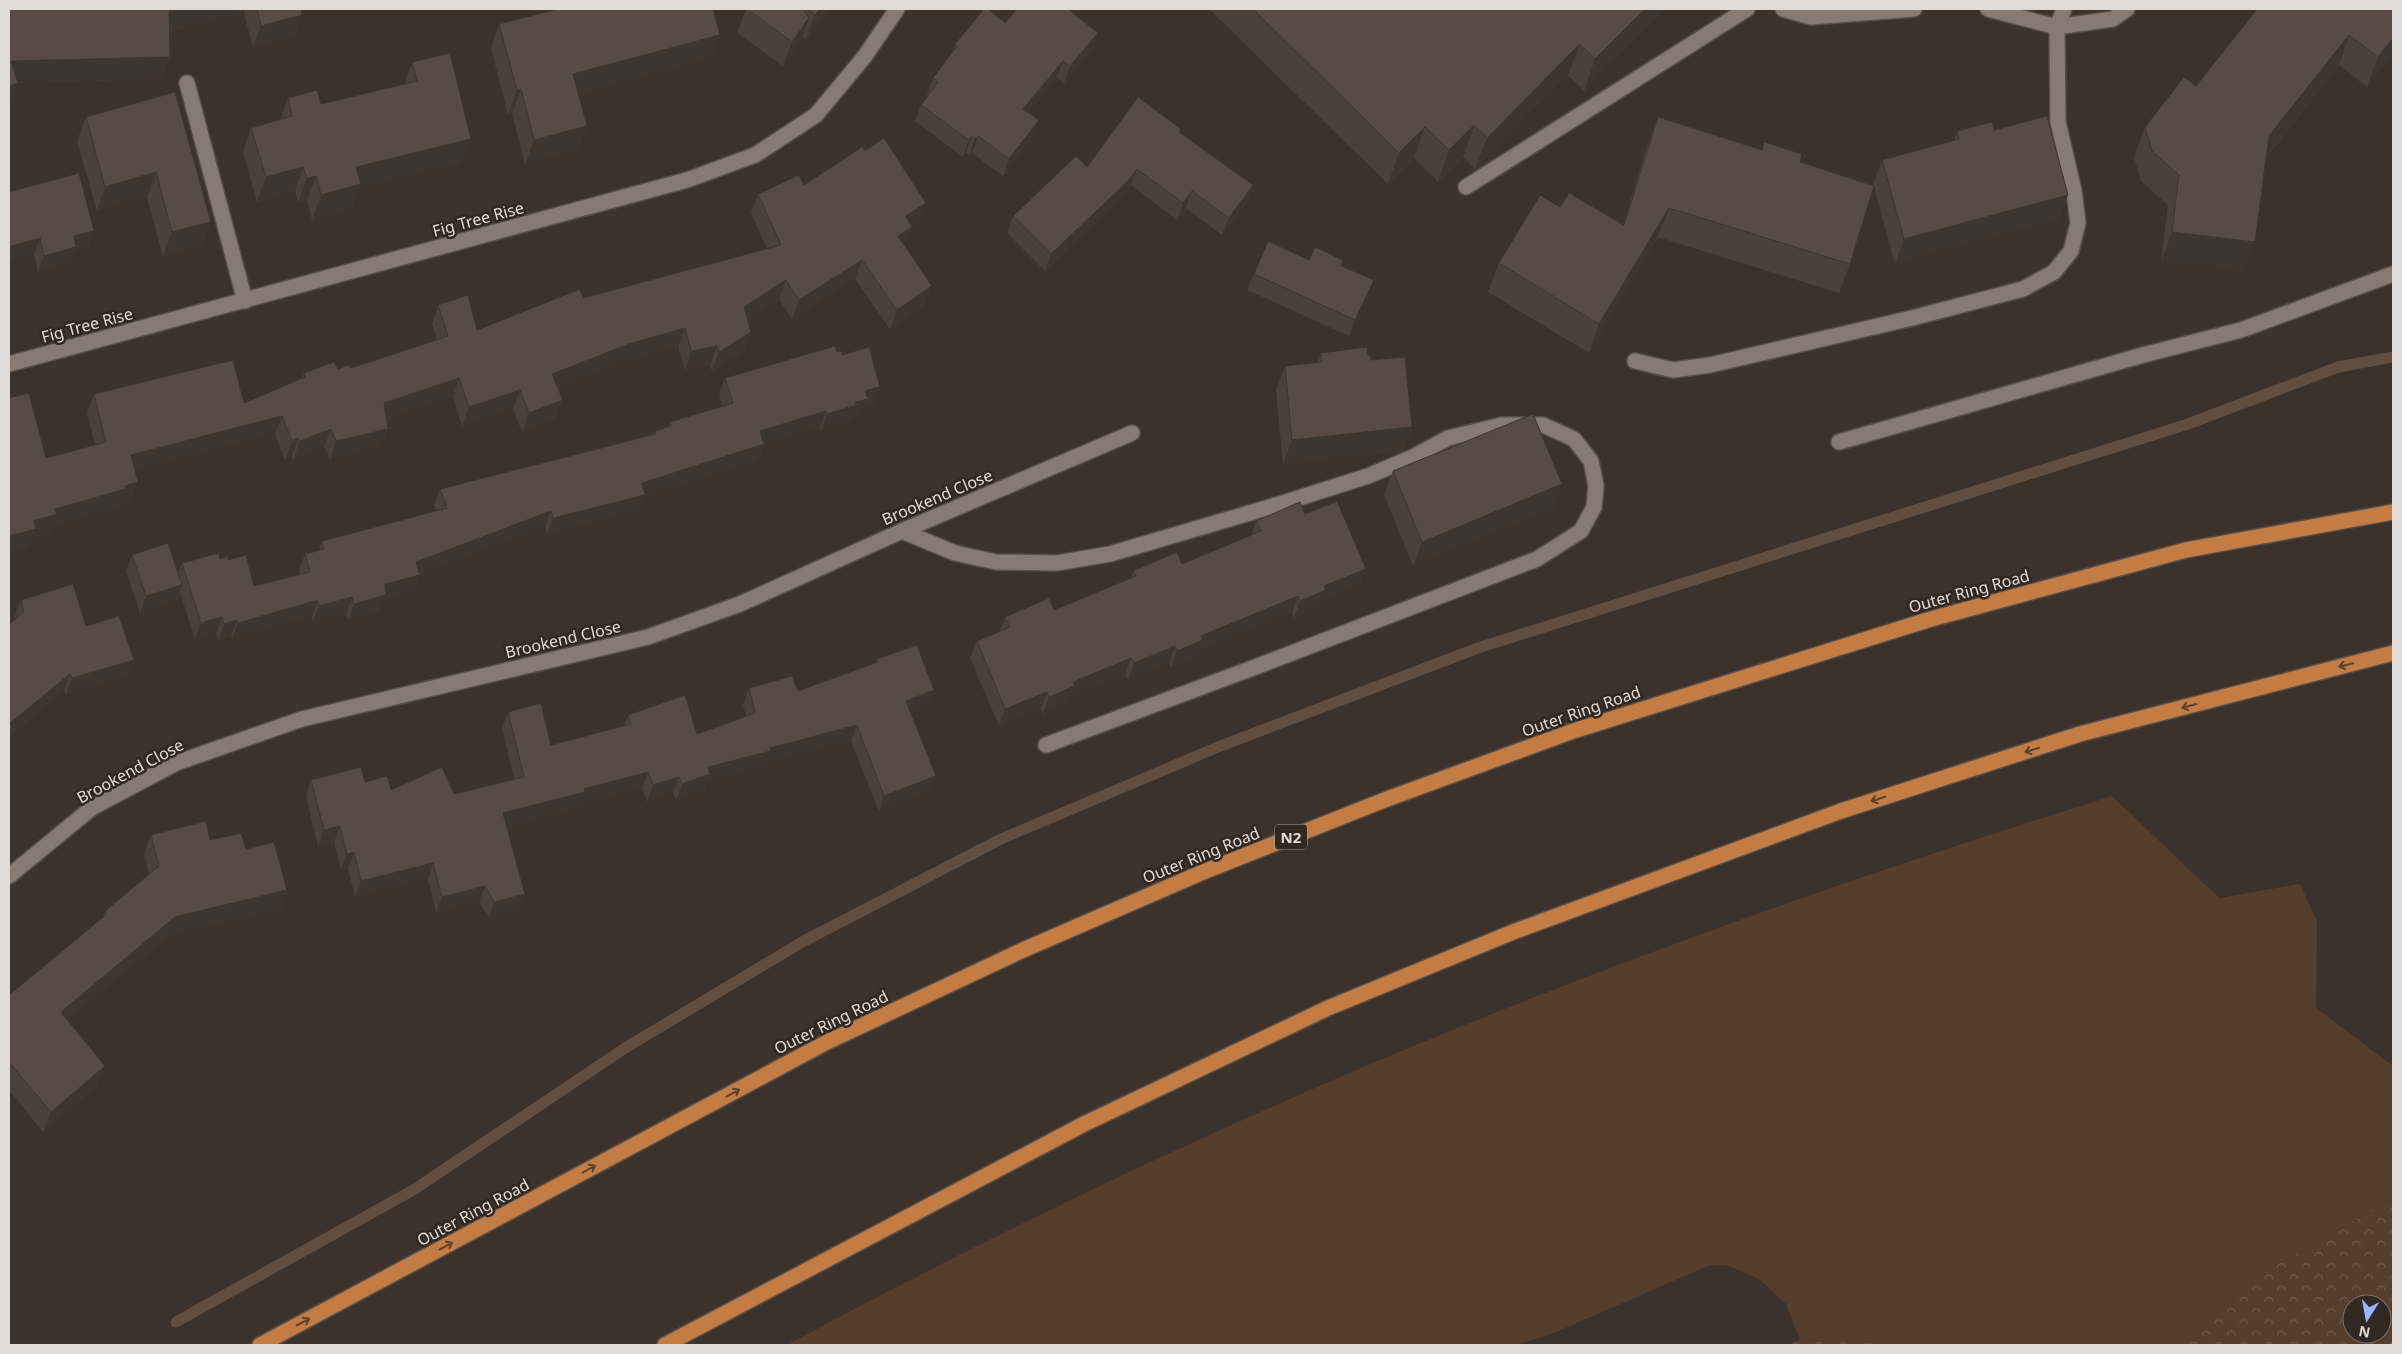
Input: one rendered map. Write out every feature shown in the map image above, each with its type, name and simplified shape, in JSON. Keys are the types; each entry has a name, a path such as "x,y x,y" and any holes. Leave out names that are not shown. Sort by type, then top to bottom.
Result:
{"highway":[{"name":"Outer Ring Road","path":"260,1345 827,1042 1023,950 1203,872 1387,799 1573,731 1931,619 2186,550 2393,512"},
{"path":"665,1345 1084,1124 1328,1008 1513,932 1841,811 2080,734 2393,653"}],"street":[{"name":"Fig Tree Rise","path":"9,364 687,180 755,155 816,115 865,56 897,9"},
{"path":"1466,187 1748,9"},
{"path":"1784,9 1811,17 1914,9"},
{"path":"1988,9 2057,27 2113,19 2127,9"},
{"path":"1635,361 1673,370 1710,365 1912,318 2023,288 2054,272 2071,251 2078,223 2074,191 2058,122 2057,27 2064,9"},
{"path":"187,83 245,301"},
{"path":"1839,442 2133,358 2241,330 2393,274"},
{"path":"902,531 964,555 996,562 1057,563 1110,554 1280,504 1368,476 1413,457 1448,438 1502,425 1543,425 1574,439 1591,460 1596,486 1594,507 1581,531 1537,559 1046,745"},
{"name":"Brookend Close","path":"9,876 93,807 176,763 302,719 648,637 740,604 902,531 1132,433"}],"green space":[{"path":"2112,796 2219,898 2300,884 2317,921 2316,1008 2393,1066 2393,1198 2266,1271 2175,1345 1896,1345 1800,1340 1786,1304 1759,1279 1726,1265 1708,1266 1549,1335 1516,1345 787,1345 893,1289 1108,1182 1326,1083 1437,1036 1661,949 1773,908"},
{"path":"2393,1198 2393,1345 2175,1345 2266,1271"},
{"path":"1800,1340 1884,1344 1896,1345 1788,1345"}],"building":[{"path":"9,9 179,9 169,11 170,57 11,61 18,83 9,86"},
{"path":"257,9 301,9 302,15 261,26"},
{"path":"558,9 713,9 720,35 573,74 587,126 534,140 521,89 517,90 499,24"},
{"path":"747,9 803,9 809,18 792,42"},
{"path":"807,9 820,9 815,15"},
{"path":"984,9 988,9 1005,23 1017,9 1068,9 1098,33 1070,66 1063,61 1023,109 1039,120 1009,159 978,136 975,139 972,136 969,140 921,105 938,82 933,78 957,46 955,44"},
{"path":"1253,9 1645,9 1595,59 1580,44 1487,138 1474,125 1449,150 1425,127 1399,153"},
{"path":"2257,9 2393,9 2393,38 2378,57 2349,35 2269,136 2255,242 2172,232 2179,175 2152,151 2145,127 2184,77 2196,86"},
{"path":"450,53 471,139 356,167 361,184 321,195 316,176 307,178 303,167 266,177 251,128 292,116 288,98 317,90 321,104 417,81 412,62"},
{"path":"175,92 211,222 172,232 156,172 105,187 86,117"},
{"path":"1138,97 1181,129 1179,132 1253,185 1229,218 1192,191 1183,203 1137,169 1129,180 1051,254 1013,216 1076,156 1087,167"},
{"path":"2047,116 2068,195 1904,239 1882,160 1959,139 1957,131 1992,122 1994,130"},
{"path":"1658,117 1762,150 1764,142 1802,154 1800,162 1874,186 1850,264 1669,208 1599,324 1499,263 1540,195 1560,207 1569,193 1624,225"},
{"path":"884,138 926,203 906,216 912,227 898,236 932,286 897,310 862,260 799,300 786,280 744,307 751,332 719,352 717,346 691,351 685,328 629,344 552,374 563,400 529,413 520,390 469,407 459,378 384,403 388,429 336,441 331,429 300,441 298,438 292,441 282,416 131,455 138,482 125,486 126,489 55,509 57,514 34,521 36,529 9,536 9,398 29,393 46,458 106,442 94,394 233,360 244,403 305,377 304,373 334,362 338,369 349,365 351,368 448,336 438,305 468,295 477,330 580,289 583,298 781,245 758,194 799,175 804,185 862,147 865,151"},
{"path":"79,173 94,231 74,236 76,247 44,256 40,238 9,247 9,192"},
{"path":"1268,241 1309,260 1315,247 1343,260 1341,266 1374,280 1355,320 1254,274"},
{"path":"835,346 837,352 841,351 842,355 869,347 880,387 865,391 868,399 855,402 856,405 827,414 826,411 760,431 764,444 642,483 645,495 553,518 551,511 416,562 420,575 385,584 386,595 354,604 352,597 319,606 318,600 238,623 237,620 224,624 222,617 201,623 182,563 219,553 220,559 228,556 228,560 246,555 254,586 310,572 305,554 324,549 322,541 447,508 440,489 656,434 655,431 671,426 670,422 733,403 725,378"},
{"path":"1367,347 1371,360 1405,357 1412,427 1292,440 1285,366 1322,362 1321,353"},
{"path":"1533,414 1562,484 1422,542 1393,471"},
{"path":"1337,501 1366,569 1324,586 1326,590 1300,601 1298,596 1201,636 1203,640 1177,651 1175,646 1134,663 1131,658 1073,682 1075,686 1049,697 1047,692 1005,709 977,641 1010,627 1005,617 1049,598 1054,610 1136,576 1133,571 1177,552 1182,564 1261,531 1256,521 1300,502 1305,514"},
{"path":"168,543 182,585 146,596 132,555"},
{"path":"73,584 86,626 119,616 134,660 72,678 70,674 10,723 12,727 9,730 9,625 24,612 21,600"},
{"path":"917,645 934,690 906,701 936,776 884,796 857,725 770,748 771,751 708,767 710,774 682,784 679,777 653,785 648,772 584,789 585,792 503,813 525,894 494,902 485,886 442,897 433,863 361,881 354,852 347,854 340,826 324,830 311,780 361,767 365,782 387,776 391,790 442,767 454,794 524,777 508,712 541,703 551,745 631,724 628,715 685,695 697,734 755,713 749,688 792,676 798,691 878,662 877,659"},
{"path":"206,821 210,840 241,833 246,849 274,842 287,890 175,917 61,1012 105,1066 51,1112 9,1062 9,995 107,914 105,911 159,866 151,835"}],"waterway":[{"path":"176,1322 415,1189 625,1048 804,941 1001,839 1218,747 1478,648 2188,424 2338,367 2393,357"}]}
